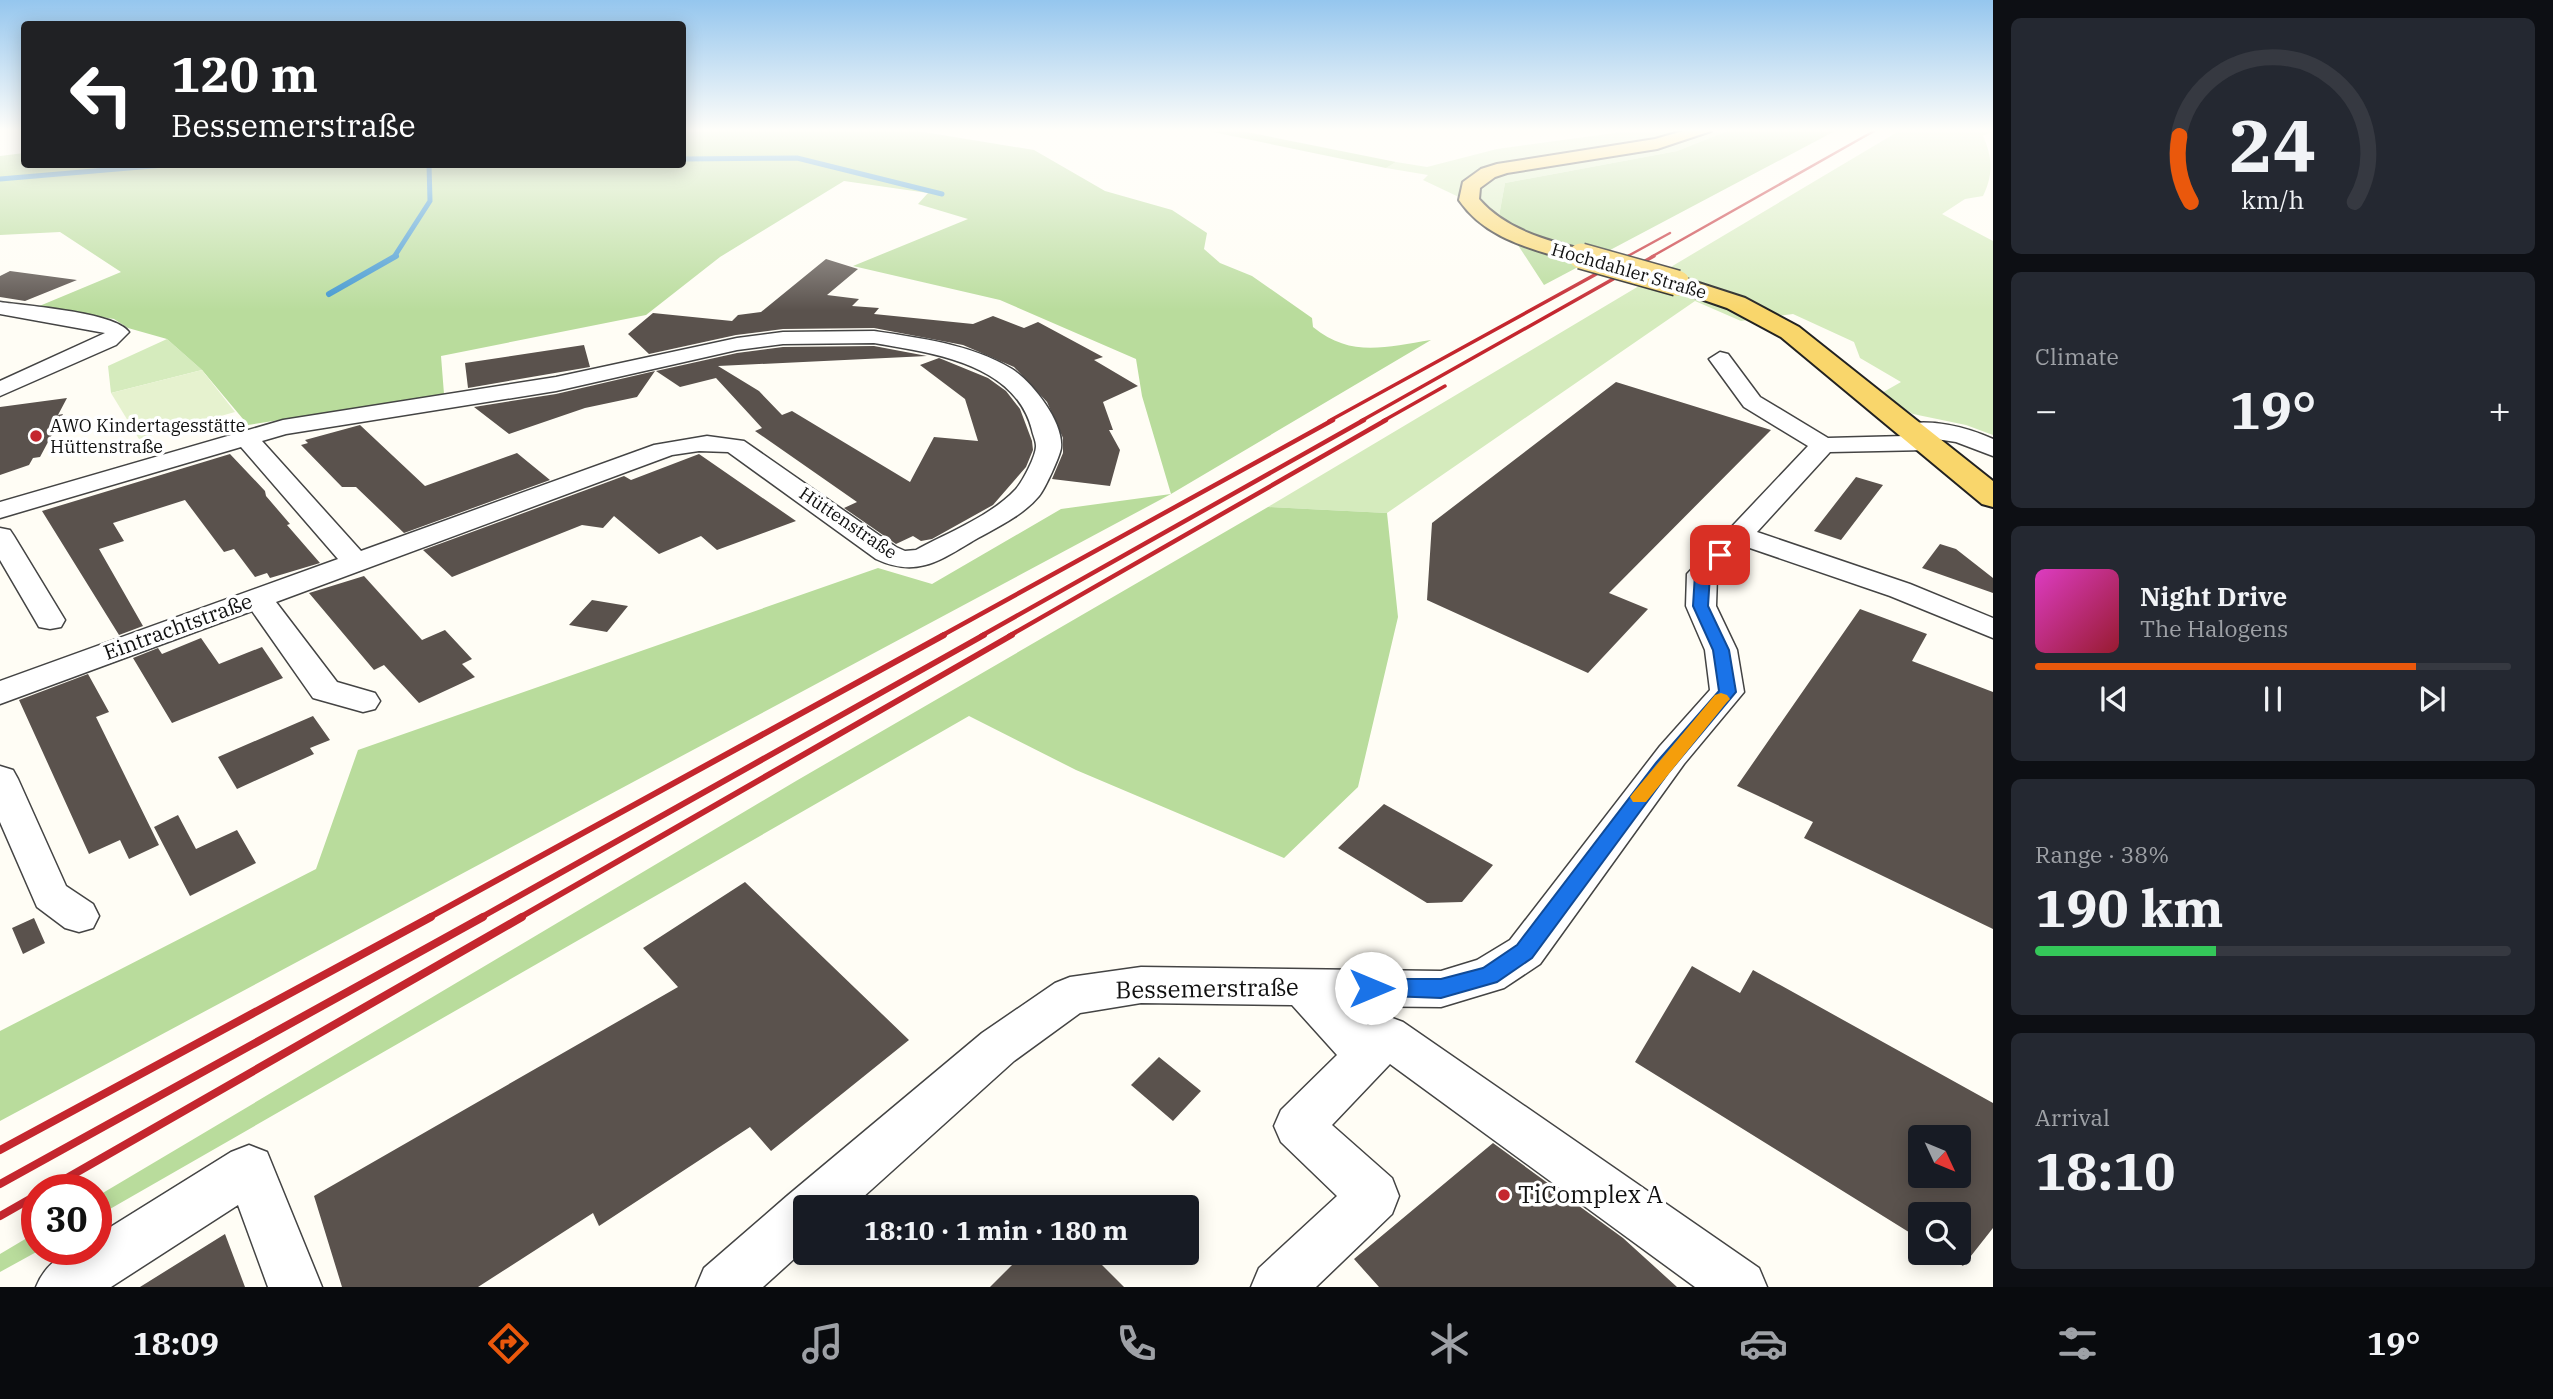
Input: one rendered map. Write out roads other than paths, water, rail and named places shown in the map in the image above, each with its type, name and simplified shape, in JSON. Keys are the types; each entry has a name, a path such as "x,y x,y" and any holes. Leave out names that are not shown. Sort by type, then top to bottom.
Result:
{"main road":[{"name":"Hochdahler Straße","path":"1470,191 1469,200 1488,220 1527,240 1677,283 1770,319 1993,497"}],"street":[{"path":"0,308 104,324 119,332 109,341 0,389"},
{"name":"Hüttenstraße","path":"0,510 244,436 283,427 556,384 737,344 834,336 874,337 929,346 966,357 1004,374 1025,392 1040,414 1049,447 1030,490 1010,509 923,558 901,560 886,553 734,446 714,442 688,443 663,450 356,562"},
{"path":"1720,359 1752,402 1823,445 1949,431 1979,440 1993,449"},
{"path":"244,436 356,562"},
{"name":"Bessemerstraße","path":"827,1195 998,1046 1070,996 1141,985 1441,989 1489,975 1525,952 1672,755 1727,692 1721,650 1701,606 1702,574 1823,445"},
{"path":"1739,535 1899,590 1993,629"},
{"path":"0,536 50,620"},
{"name":"Eintrachtstraße","path":"0,693 356,562"},
{"path":"257,598 325,690 363,702"},
{"path":"0,779 51,896 79,916"},
{"path":"1302,987 1368,1056"},
{"path":"1278,1287 1374,1196 1298,1126 1387,1036 1740,1287"},
{"path":"64,1287 249,1169 295,1287"},
{"path":"723,1287 793,1225"}],"waterway":[{"path":"394,257 430,201 430,191"},
{"path":"930,191 942,194"},
{"path":"329,294 396,256"}],"railway":[{"path":"1651,257 1768,191"},
{"path":"1626,257 1670,233"},
{"path":"1329,421 1629,256"},
{"path":"1361,421 1654,256"},
{"path":"1383,421 1445,386"},
{"path":"941,636 1333,420"},
{"path":"981,636 1364,420"},
{"path":"1009,636 1386,420"},
{"path":"428,918 944,635"},
{"path":"480,918 984,635"},
{"path":"519,918 1012,635"},
{"path":"0,1150 431,917"},
{"path":"0,1184 483,917"},
{"path":"74,1174 522,917"},
{"path":"0,1216 21,1204"}],"place":[{"name":"AWO Kindertagesstätte Hüttenstraße","path":"36,436"},
{"name":"TiComplex A","path":"1504,1195"}]}
